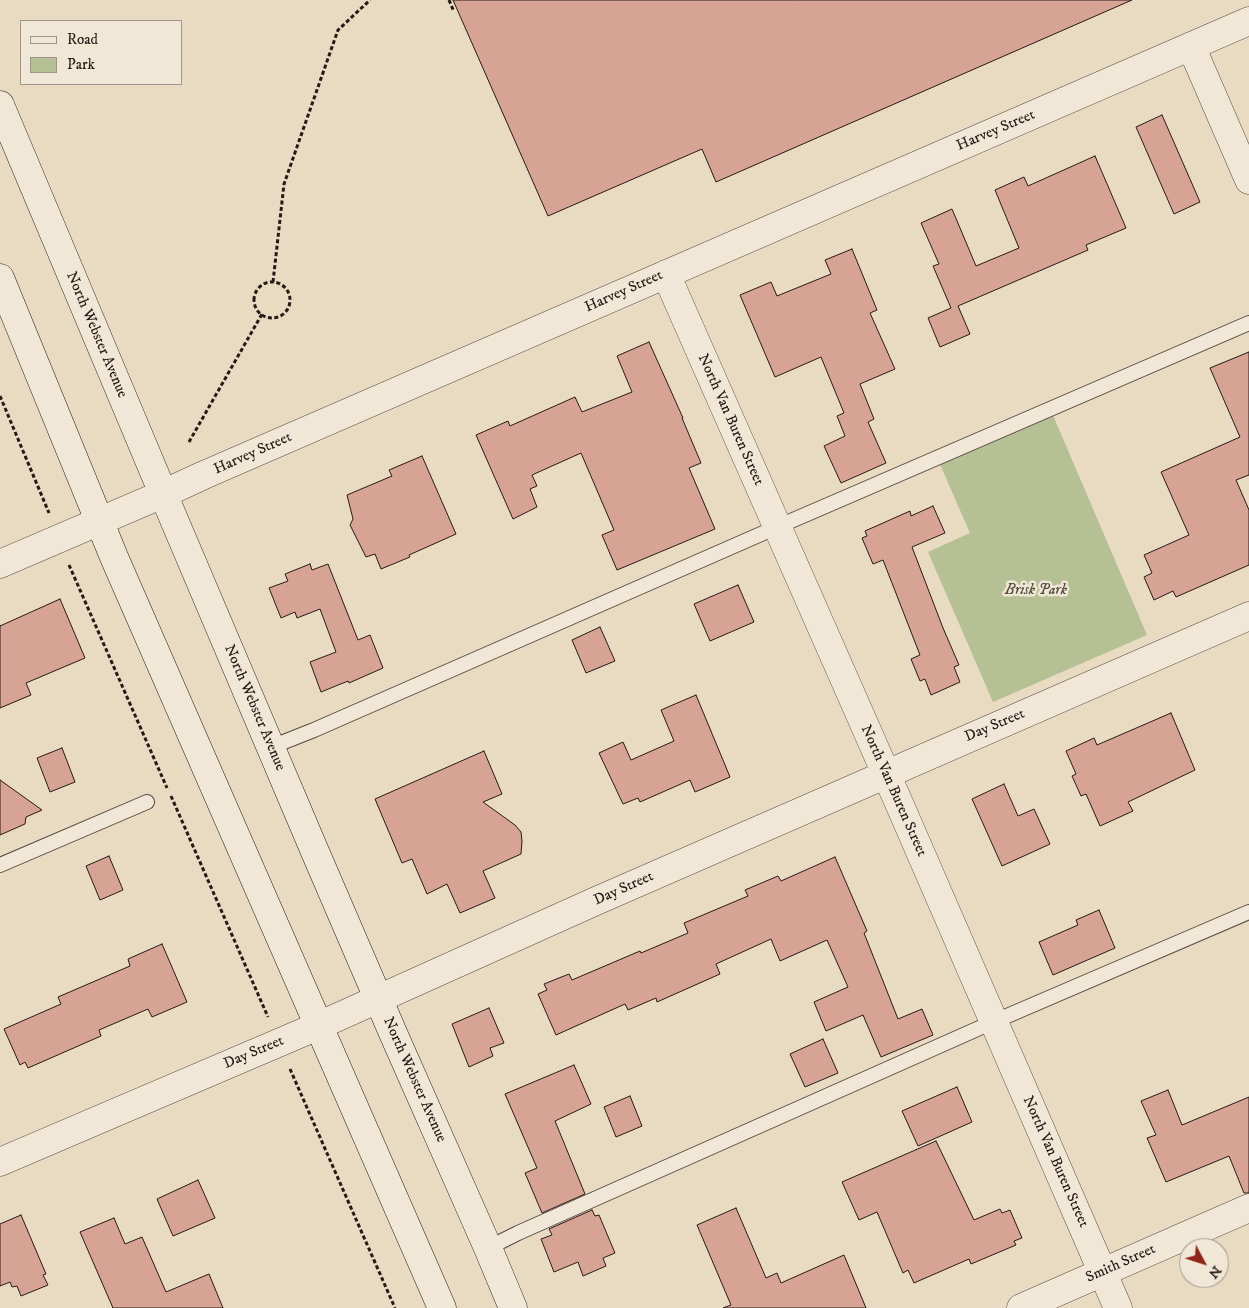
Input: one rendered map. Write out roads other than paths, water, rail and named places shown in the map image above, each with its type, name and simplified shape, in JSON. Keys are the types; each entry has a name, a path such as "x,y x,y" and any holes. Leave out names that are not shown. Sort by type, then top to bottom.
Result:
{"street":[{"name":"Harvey Street","path":"0,564 1249,21"},
{"path":"1191,46 1249,180"},
{"name":"North Webster Avenue","path":"0,105 378,999 513,1308"},
{"name":"North Van Buren Street","path":"666,274 1118,1308"},
{"path":"0,278 100,520 442,1308"},
{"name":"Day Street","path":"0,1162 318,1026 596,901 1249,616"},
{"name":"Smith Street","path":"1021,1308 1249,1208"}],"lane":[{"path":"271,747 1249,322"},
{"path":"0,865 147,802"},
{"path":"488,1248 994,1022 1249,912"}],"park label":[{"name":"Brisk Park","path":"1036,591"}]}
